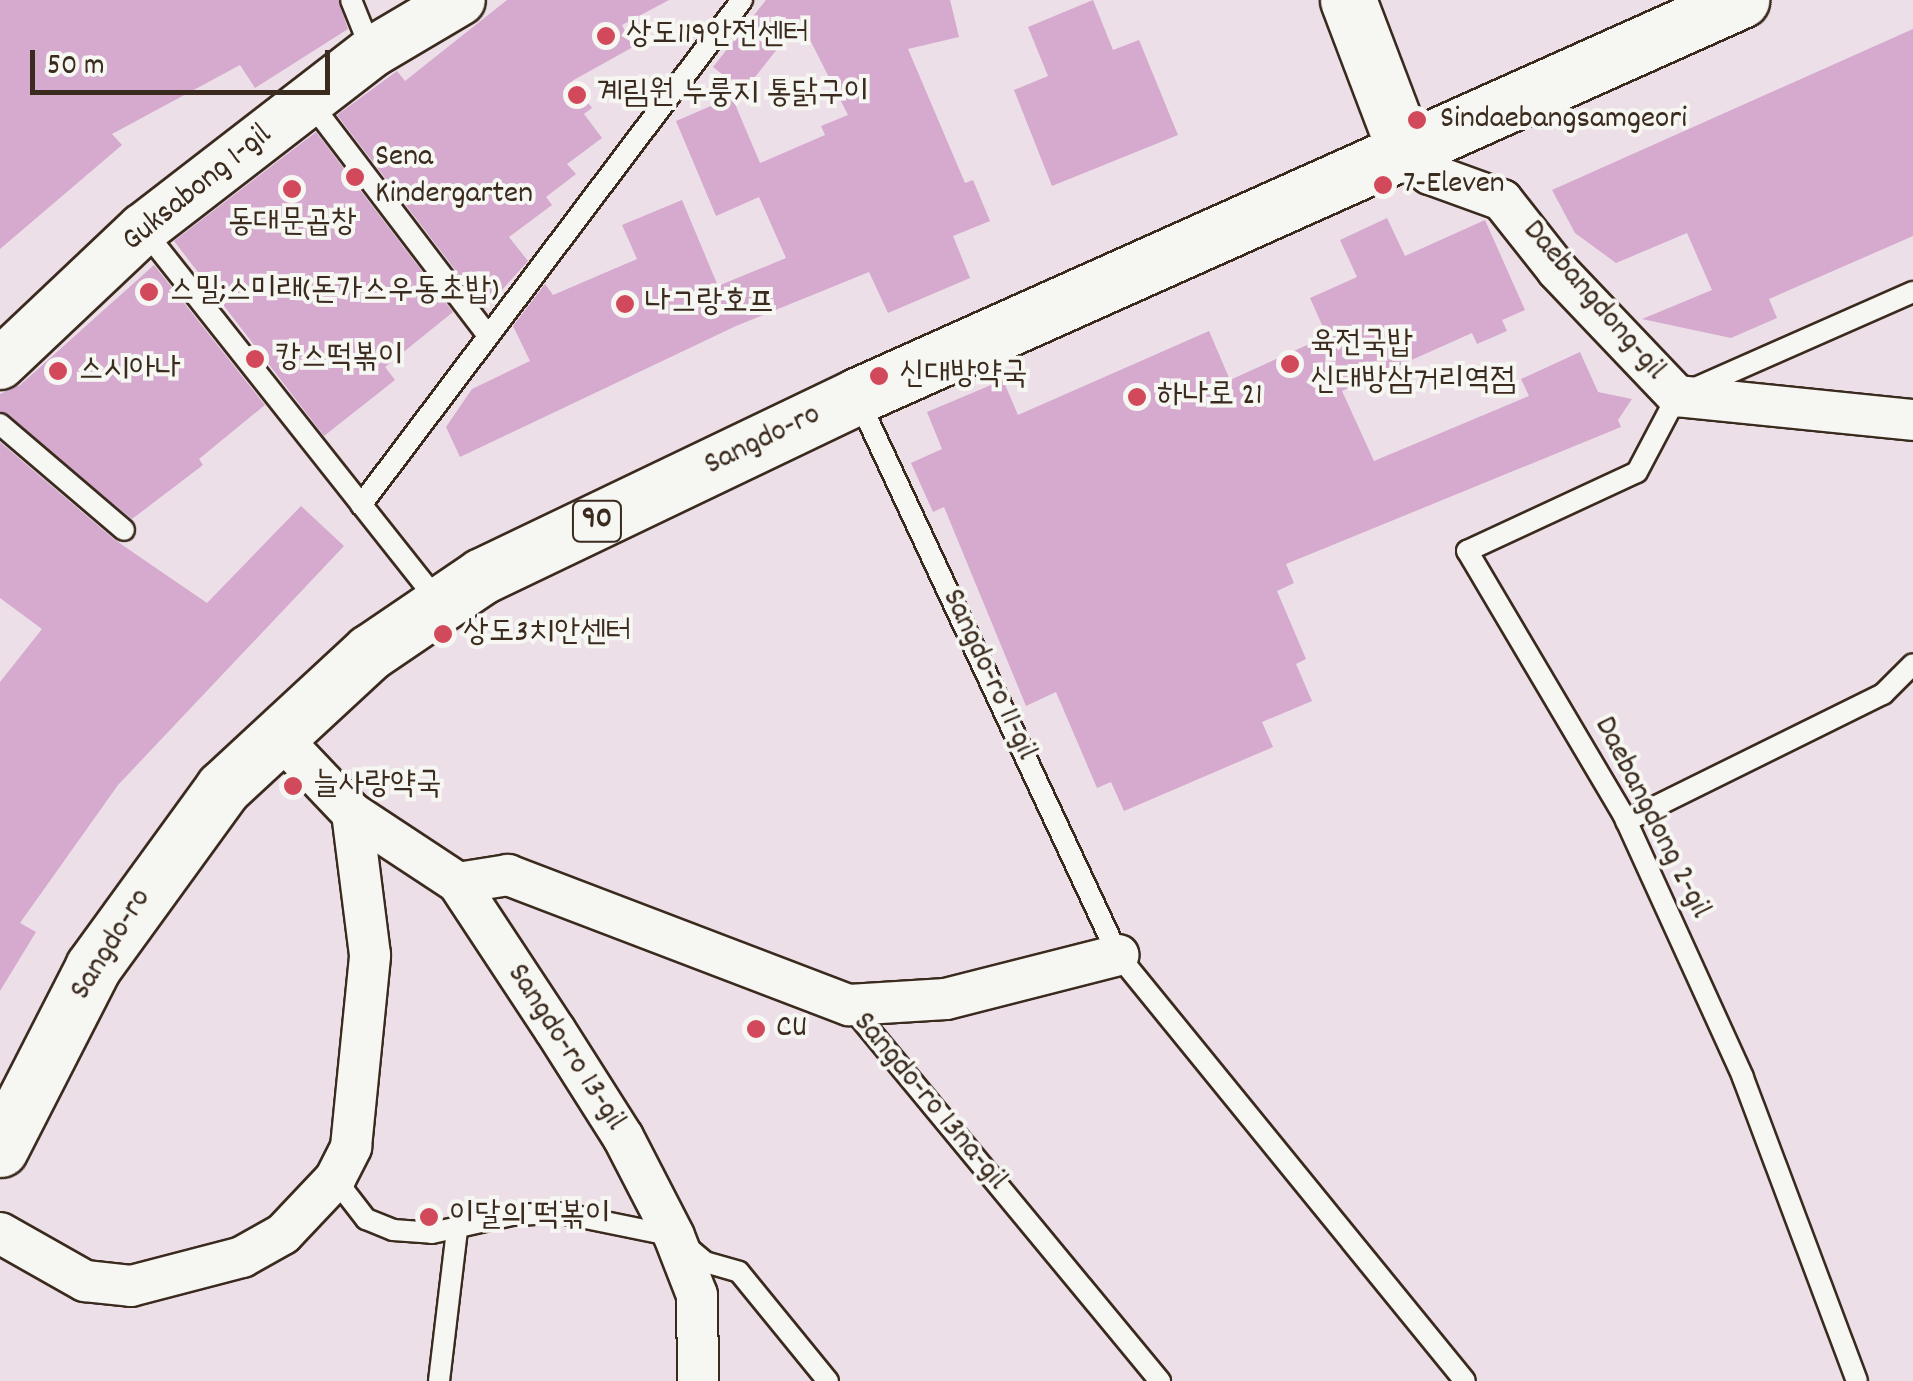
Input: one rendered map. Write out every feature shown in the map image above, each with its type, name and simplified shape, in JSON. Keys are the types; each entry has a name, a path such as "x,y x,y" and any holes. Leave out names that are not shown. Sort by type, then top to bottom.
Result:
{"main road":[{"path":"1348,0 1407,154"},
{"name":"Sangdo-ro","path":"0,1149 94,967 182,840 276,733 370,652 482,576 857,396 1407,154 1741,0"}],"street":[{"name":"Guksabong 1-gil","path":"0,364 143,229 372,52 460,0"},
{"name":"Daebangdong-gil","path":"1407,154 1430,174 1502,200 1558,271 1677,396 1913,420"},
{"name":"Sangdo-ro 13-gil","path":"276,733 352,813 458,883 623,1137 674,1236"},
{"path":"0,1232 86,1281 131,1286 256,1249 283,1234 335,1179 351,1147 370,955 352,813"},
{"name":"Sangdo-ro 13na-gil","path":"458,883 508,875 848,1005"},
{"path":"848,1005 946,999 1118,955"},
{"path":"674,1236 697,1295 698,1381"}],"lane":[{"path":"350,0 372,52"},
{"path":"360,505 486,333 742,0"},
{"path":"308,100 486,333"},
{"path":"143,229 440,604"},
{"path":"1677,396 1913,292"},
{"name":"Sangdo-ro 11-gil","path":"857,396 1118,955 1465,1381"},
{"name":"Daebangdong 2-gil","path":"1677,396 1637,472 1467,551 1626,821 1743,1077 1857,1381"},
{"path":"0,424 124,530"},
{"path":"1626,821 1883,694 1913,664"},
{"name":"Sangdo-ro 13na-gil","path":"848,1005 1160,1381"},
{"path":"335,1179 366,1219 393,1230 458,1230 512,1215 561,1213 674,1236"},
{"path":"439,1381 458,1230"},
{"name":"Sangdo-ro 13-gil","path":"674,1236 705,1262 739,1272 828,1381"}],"building":[{"path":"0,0 338,0 348,29 255,88 240,65 112,134 122,145 0,249"},
{"path":"507,0 669,0 622,25 633,47 572,81 592,108 584,114 602,138 567,164 576,174 546,197 552,205 509,237 528,261 485,309 337,115 397,71 405,81"},
{"path":"766,0 950,0 959,37 908,49 965,183 973,180 990,221 953,236 970,278 888,313 869,272 736,326 460,457 446,427 472,389 530,361 513,326 545,284 553,295 637,259 622,225 682,200 718,286 786,258 759,197 716,216 676,121 732,97 760,163 825,135 821,126 848,115 800,20 744,91 713,67"},
{"path":"1093,0 1113,50 1139,40 1178,135 1052,186 1014,90 1048,76 1028,27"},
{"path":"1913,29 1913,236 1769,299 1777,318 1731,338 1642,319 1712,290 1687,233 1616,263 1575,233 1552,190"},
{"path":"316,132 453,312 385,367 395,380 324,436 174,241"},
{"path":"1387,218 1405,256 1485,220 1525,310 1502,320 1507,331 1477,344 1472,333 1342,391 1374,461 1529,396 1521,379 1580,352 1598,392 1632,399 1618,420 1621,427 1286,564 1294,583 1277,591 1306,659 1296,664 1312,701 1262,722 1273,747 1124,811 1111,782 1097,788 1056,692 1026,706 944,507 933,512 911,463 942,449 927,412 1003,380 1018,415 1209,331 1230,380 1327,336 1310,298 1357,277 1340,240"},
{"path":"154,265 265,405 199,459 203,465 132,519 0,411 0,394 20,385"},
{"path":"0,442 115,540 207,603 301,506 344,546 118,785 20,923 36,932 0,991 0,682 42,629 0,598"}],"place":[{"name":"상도119안전센터","path":"606,36"},
{"name":"계림원 누룽지 통닭구이","path":"577,95"},
{"name":"Sindaebangsamgeori","path":"1417,120"},
{"name":"Sena Kindergarten","path":"355,177"},
{"name":"7-Eleven","path":"1383,185"},
{"name":"동대문곱창","path":"292,189"},
{"name":"스밀;스미래(돈가스우동초밥)","path":"149,292"},
{"name":"나그랑호프","path":"625,304"},
{"name":"캉스떡볶이","path":"255,359"},
{"name":"육전국밥 신대방삼거리역점","path":"1290,364"},
{"name":"스시아나","path":"58,371"},
{"name":"신대방약국","path":"879,376"},
{"name":"하나로 21","path":"1137,397"},
{"name":"상도3치안센터","path":"443,634"},
{"name":"늘사랑약국","path":"293,786"},
{"name":"CU","path":"756,1029"},
{"name":"이달의 떡볶이","path":"429,1217"}]}
